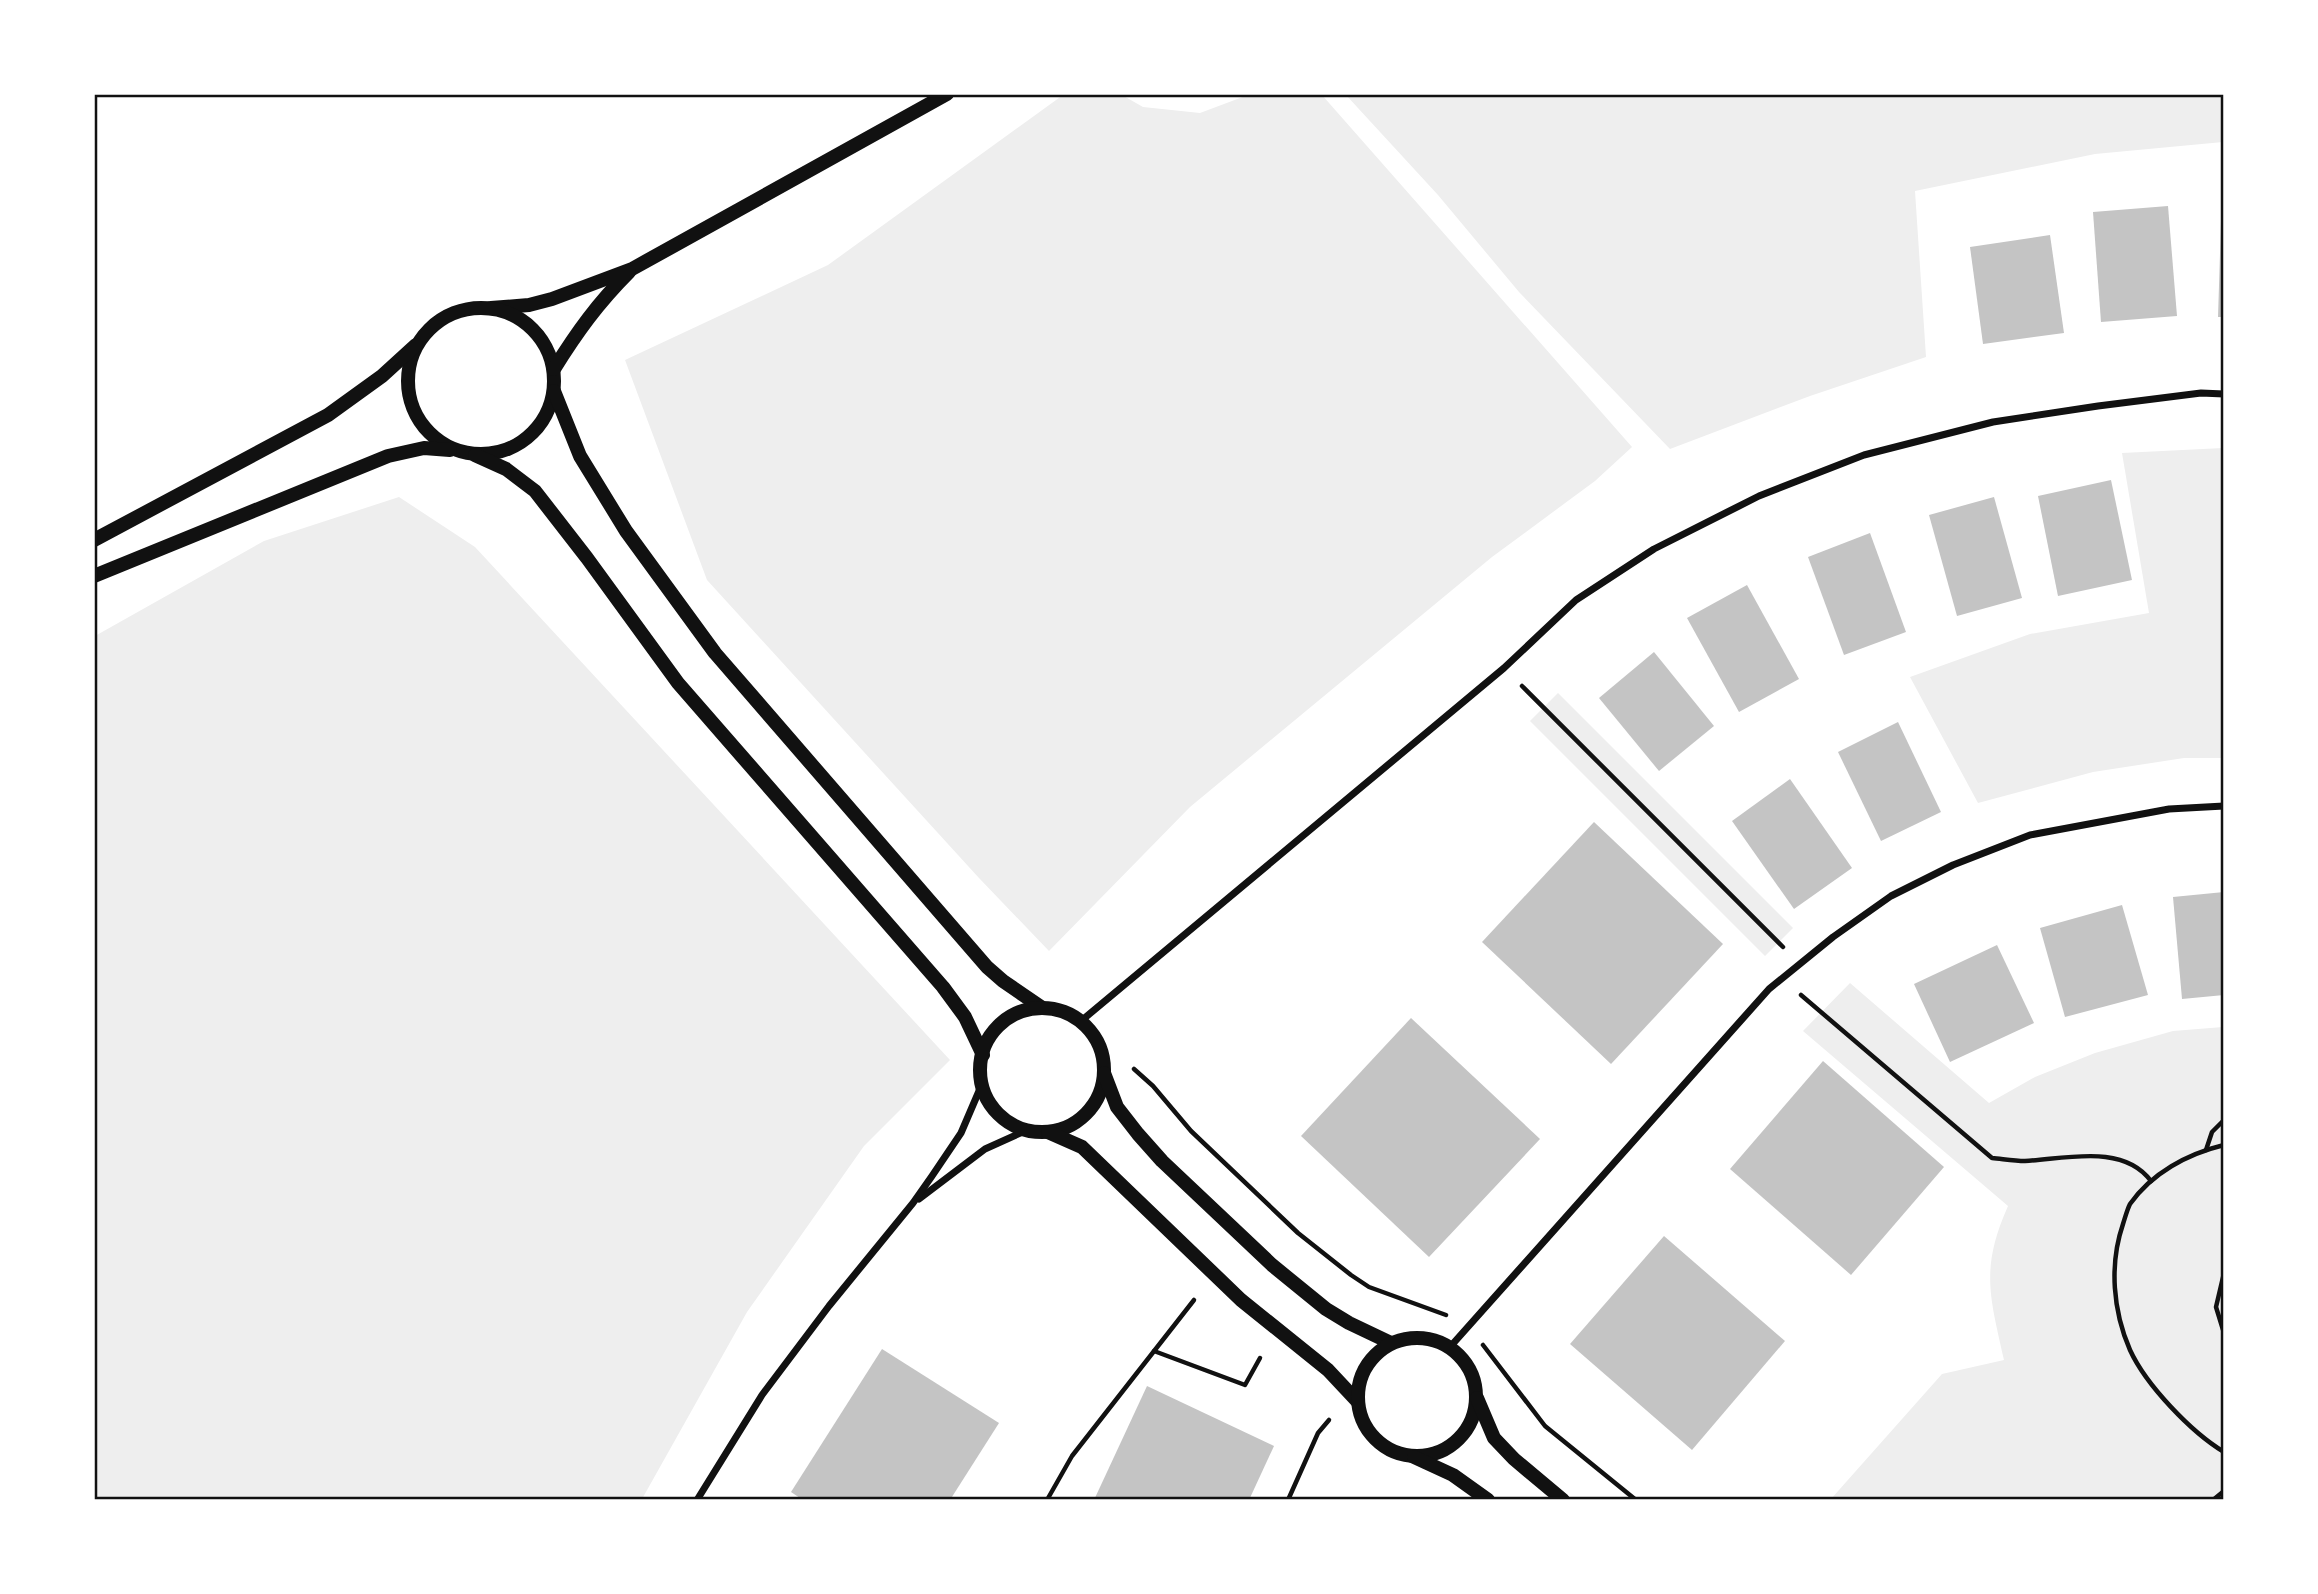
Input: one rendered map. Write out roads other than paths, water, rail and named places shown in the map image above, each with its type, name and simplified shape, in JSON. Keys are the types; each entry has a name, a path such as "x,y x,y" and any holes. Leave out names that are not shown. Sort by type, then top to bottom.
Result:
{"main road":[{"path":"454,450 434,438 419,420 410,398 408,374 414,352 422,339 446,317 467,309 541,302 632,269 947,94"},
{"path":"554,369 592,311 632,269"},
{"path":"475,455 497,453 518,445 535,431 547,412 554,391 554,369 546,347 533,329 514,315 491,308"},
{"path":"94,540 328,415 382,376 422,339"},
{"path":"554,391 580,457 626,531 715,653 987,967 1041,1007 1062,1011 1081,1021 1096,1038 1102,1052 1104,1073 1117,1107 1162,1161 1272,1265 1338,1316 1391,1343"},
{"path":"94,576 388,456 424,448 454,450 475,455 506,470 535,491 678,683 943,987 965,1017 983,1055"},
{"path":"1041,1007 1020,1012 1000,1024 987,1041 981,1062 982,1084 990,1103 1007,1121 1027,1130 1048,1132 1082,1147 1241,1300 1328,1370 1358,1402"},
{"path":"1048,1132 1069,1126 1087,1113 1099,1094 1104,1073"},
{"path":"1477,1398 1472,1419 1461,1436 1444,1450 1424,1456 1402,1455 1384,1447 1363,1422 1358,1402 1359,1381 1368,1362 1391,1343 1411,1337 1431,1338 1450,1347 1465,1361 1474,1378 1477,1398 1494,1438 1514,1460 1563,1500"},
{"path":"1409,1455 1452,1475 1488,1500"}],"street":[{"path":"1081,1021 1504,668 1576,600 1654,549 1759,496 1864,455 1993,422 2176,396 2224,394"},
{"path":"1450,1347 1781,978 1891,897 1953,865 2030,835 2169,809 2224,806"},
{"path":"697,1500 762,1395 912,1203 961,1133 982,1084"},
{"path":"912,1203 985,1149 1027,1130"}]}
